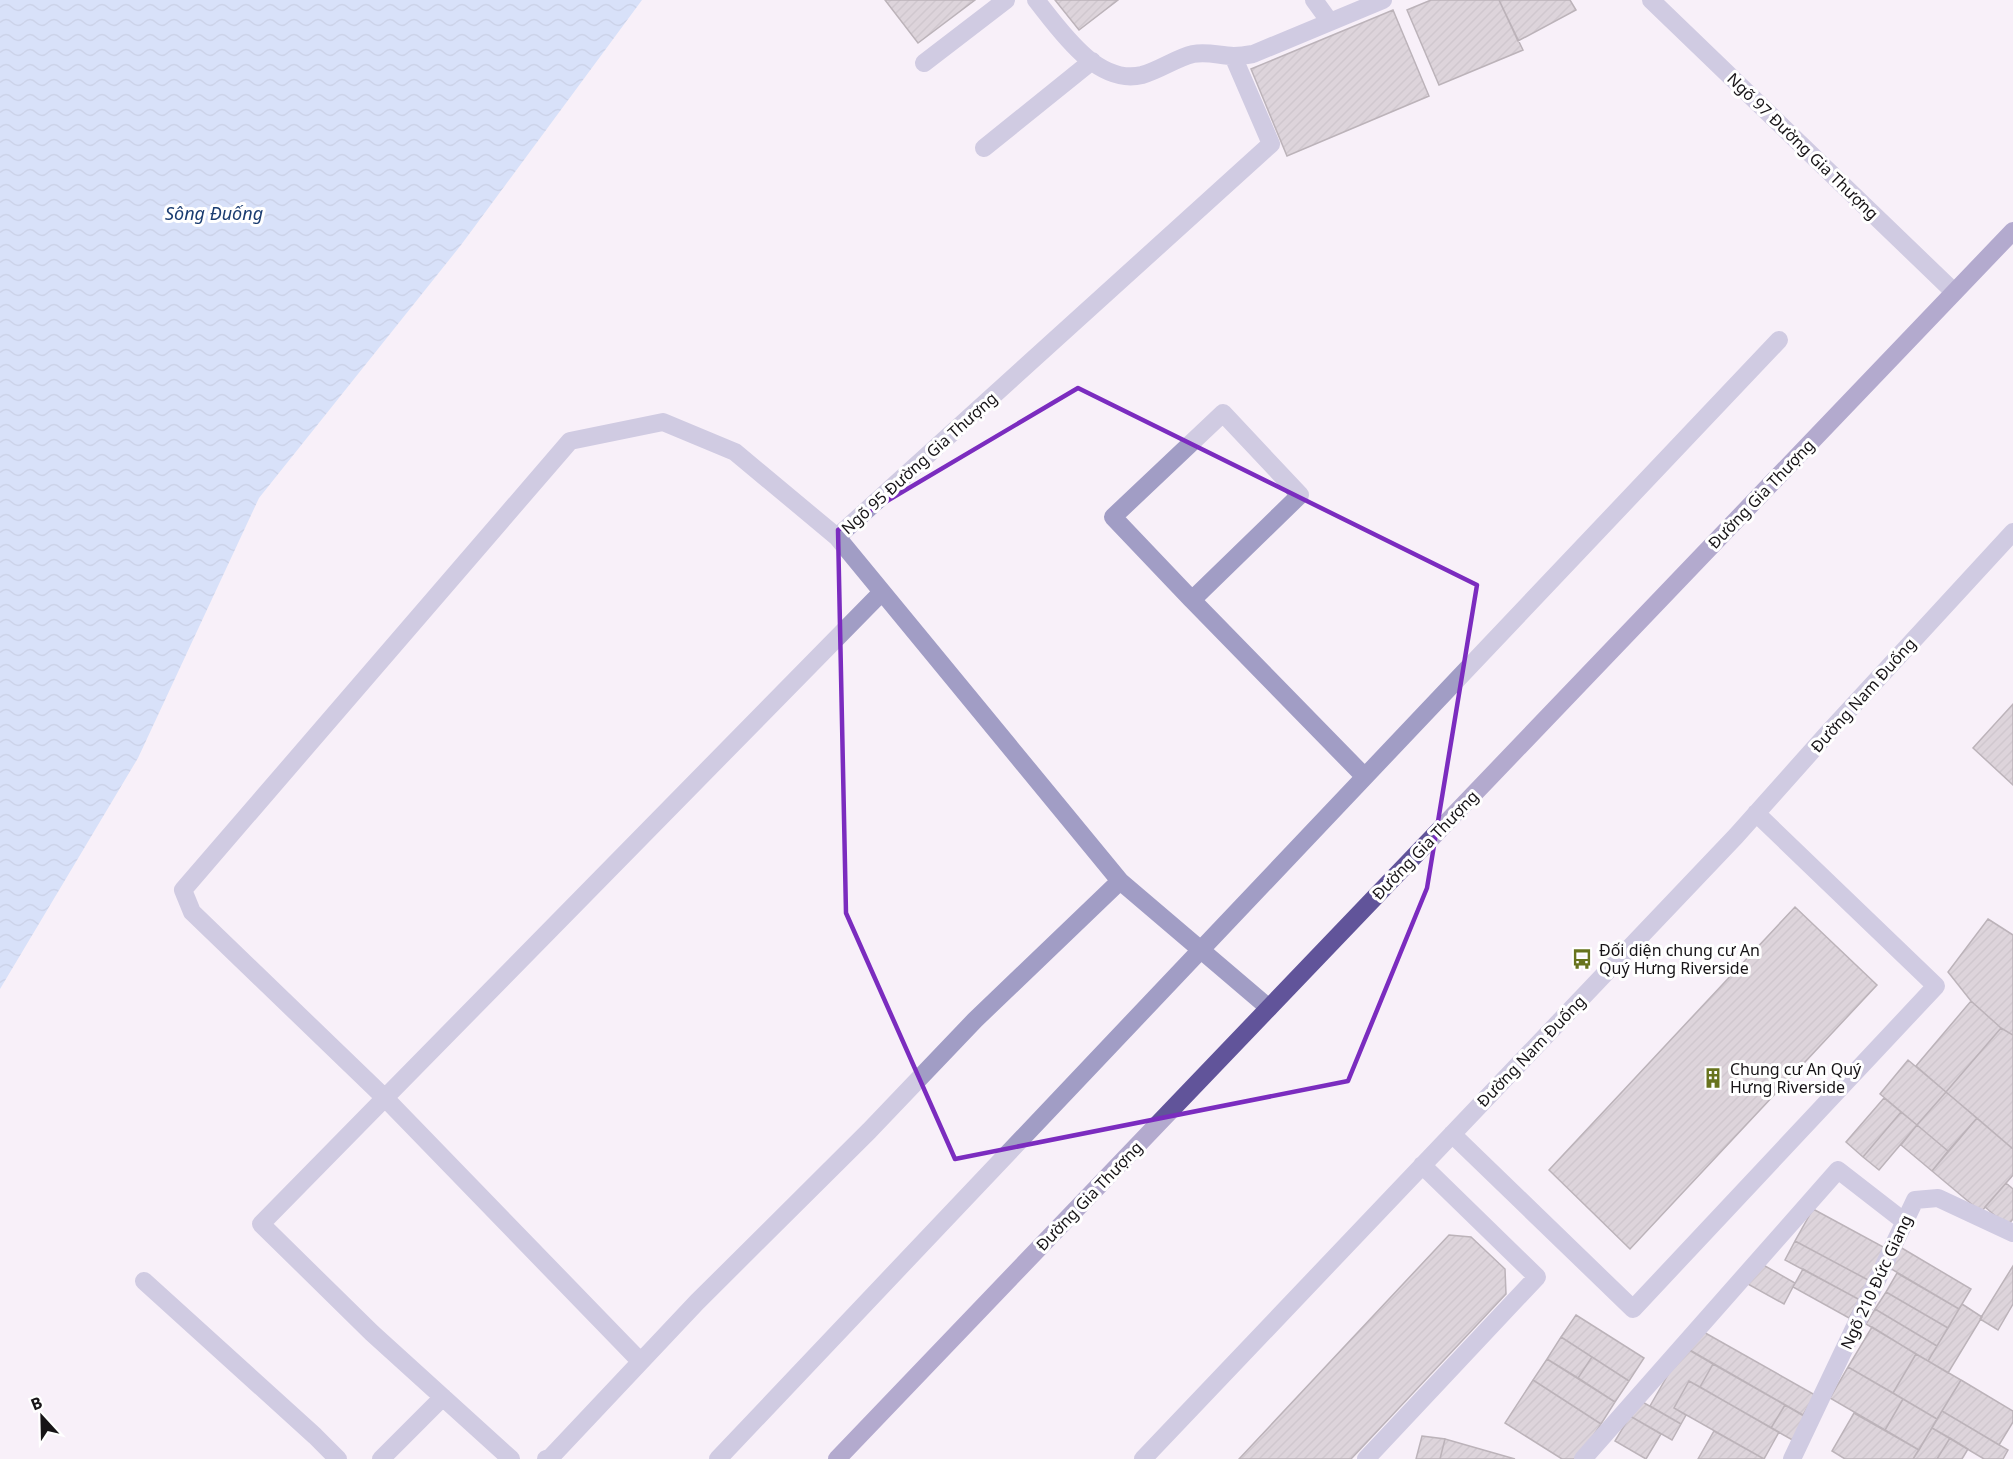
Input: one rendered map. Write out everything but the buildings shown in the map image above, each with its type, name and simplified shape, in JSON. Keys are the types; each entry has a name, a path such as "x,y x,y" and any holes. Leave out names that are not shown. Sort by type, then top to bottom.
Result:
{"main road":[{"name":"Đường Gia Thượng","path":"837,1459 2013,231"}],"street":[{"path":"924,63 1006,0"},
{"path":"1036,0 1071,44 1112,74 1126,77 1143,75 1192,54 1212,52 1233,56 1253,54 1383,0"},
{"path":"1314,0 1330,22"},
{"name":"Ngõ 97 Đường Gia Thượng","path":"1651,0 1954,292"},
{"name":"Ngõ 95 Đường Gia Thượng","path":"1233,56 1271,144 837,537 1120,881 1269,1008"},
{"path":"984,148 1092,61"},
{"path":"718,1459 1779,340"},
{"path":"1192,600 1300,495 1223,413 1113,517 1192,600 1364,776"},
{"path":"640,1361 386,1099 192,912 183,890 570,441 663,422 735,452 837,537"},
{"name":"Đường Nam Đuống","path":"1143,1459 1756,813 2013,532"},
{"path":"511,1459 372,1333 261,1224 882,592"},
{"path":"1452,1134 1633,1309 1936,986 1756,813"},
{"path":"546,1459 550,1458 640,1361 869,1131 975,1020 1120,881"},
{"path":"1366,1459 1537,1277 1422,1166"},
{"path":"1583,1459 1838,1170 1905,1222"},
{"name":"Ngõ 210 Đức Giang","path":"1792,1459 1915,1200 1938,1198 2013,1233"},
{"path":"144,1281 338,1459"},
{"path":"381,1459 443,1397"}],"highlighted area":[{"path":"1078,388 1477,585 1427,888 1348,1081 955,1159 846,913 838,530"}],"water":[{"name":"Sông Đuống","path":"0,0 642,0 461,245 259,498 138,758 0,989"}],"place":[{"name":"Đối diện chung cư An Quý Hưng Riverside","path":"1582,959"},
{"name":"Chung cư An Quý Hưng Riverside","path":"1713,1078"}]}
